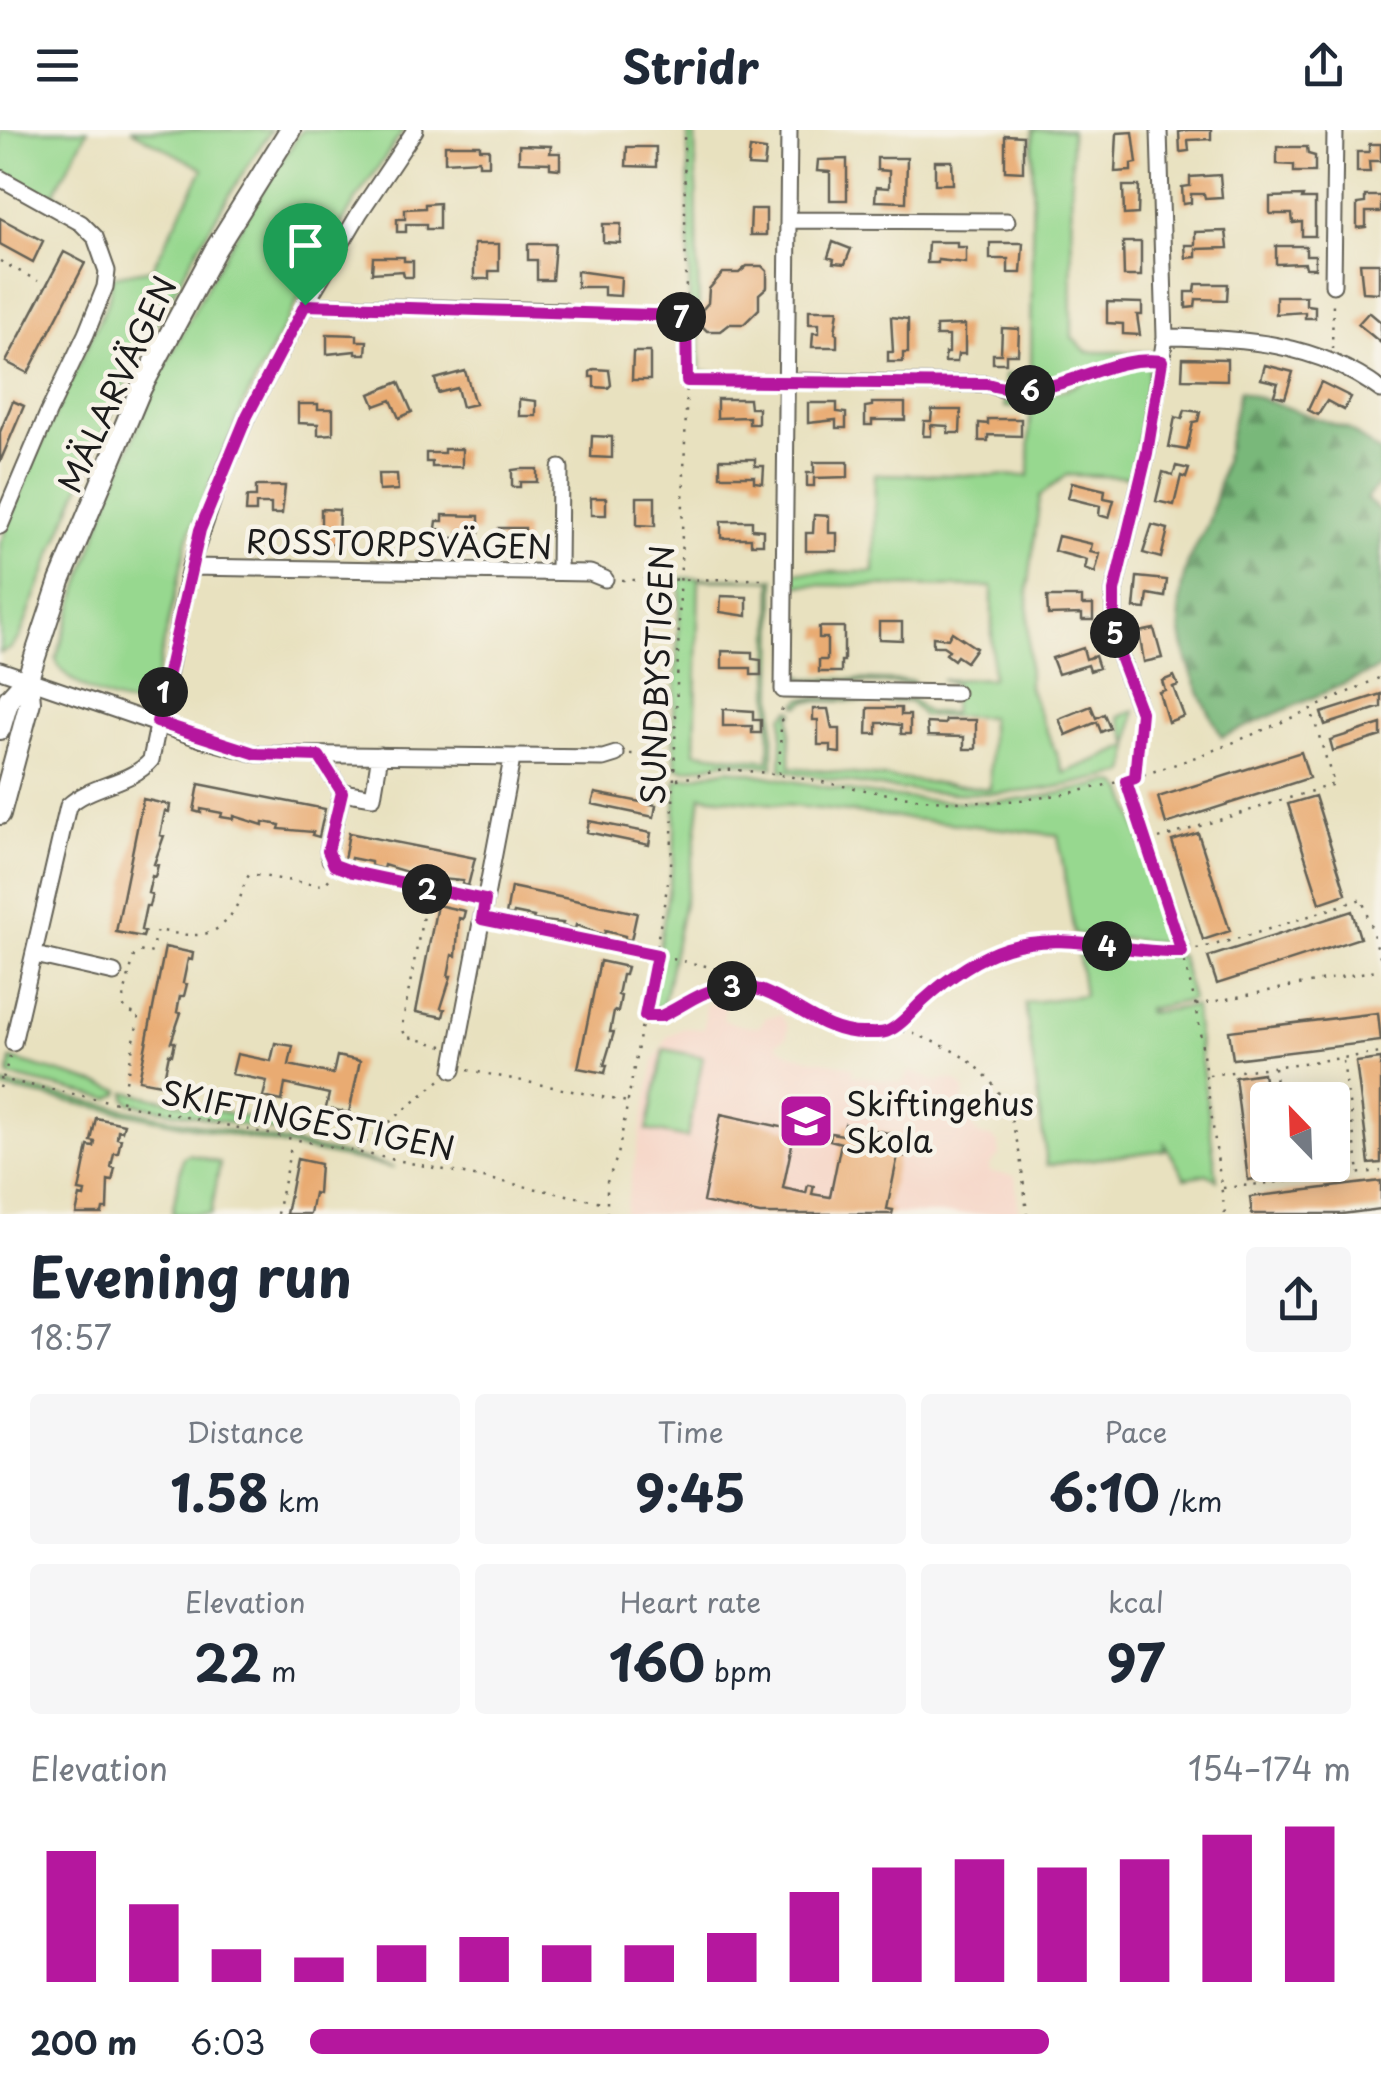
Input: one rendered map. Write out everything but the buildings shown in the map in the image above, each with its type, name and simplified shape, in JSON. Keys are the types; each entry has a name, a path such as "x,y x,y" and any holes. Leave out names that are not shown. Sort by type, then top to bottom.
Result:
{"main road":[{"name":"MÄLARVÄGEN","path":"0,814 30,702 28,678 60,581 141,388 215,250 290,130"},
{"name":"MÄLARVÄGEN","path":"0,729 9,699 28,678"}],"street":[{"name":"ROSSTORPSVÄGEN","path":"13,1044 68,806 88,792 146,766 154,752 157,722 200,530 247,416 305,305 415,130"},
{"path":"788,130 783,690 956,693"},
{"path":"1139,707 1119,654 1114,591 1147,453 1165,337 1158,130"},
{"path":"1332,285 1335,130"},
{"path":"0,178 81,223 95,237 108,271 106,287 4,506 0,526"},
{"path":"788,220 1007,221"},
{"path":"305,305 564,311"},
{"path":"1165,337 1241,338 1286,346 1329,361 1381,390"},
{"path":"787,381 987,384 1006,390"},
{"path":"559,572 560,468"},
{"name":"ROSSTORPSVÄGEN","path":"190,568 559,572 590,573 605,579"},
{"path":"0,670 257,754 512,758 603,758 616,754"},
{"path":"342,792 372,797 380,755"},
{"path":"319,756 342,792 328,851 337,866"},
{"path":"453,1070 512,758"},
{"path":"35,955 114,973"}],"path":[{"name":"SUNDBYSTIGEN","path":"607,1214 607,1182 618,1155 670,883 687,381 684,130"},
{"path":"0,261 38,281"},
{"path":"1329,361 1332,285"},
{"path":"564,311 686,316"},
{"path":"1006,390 1046,389 1124,364 1162,361"},
{"path":"687,381 787,381"},
{"path":"605,579 784,579"},
{"path":"676,779 732,769 896,796 961,802 1022,800 1135,778 1381,677"},
{"path":"780,776 783,690"},
{"path":"1135,778 1139,707"},
{"path":"1147,843 1334,784 1311,708"},
{"path":"616,754 674,755"},
{"path":"1126,781 1196,1006 1225,1214"},
{"path":"122,1104 139,1016 126,1011 122,1003 134,956 140,952 150,954 157,930 195,937 212,932 231,915 250,874 321,885 329,881 337,866 485,900"},
{"path":"428,889 401,1031 409,1038 457,1050"},
{"path":"888,1031 965,969 1019,945 1066,941 1182,952 1362,899 1381,959"},
{"path":"482,919 719,970 728,977 729,986"},
{"path":"1196,1006 1381,969"},
{"path":"645,1016 661,1016 702,994 729,986 746,986 769,992 814,1020 838,1029 862,1034 888,1031 917,1035 949,1048 977,1064 996,1084 1013,1128 1027,1214"},
{"path":"0,1088 13,1044"},
{"path":"1207,1075 1381,1053"},
{"path":"1343,1058 1359,1173"},
{"path":"1274,1066 1276,1082"},
{"path":"356,1152 453,1070 628,1103"},
{"name":"SKIFTINGESTIGEN","path":"1,1079 607,1203"},
{"path":"277,1214 293,1139"},
{"path":"1350,1174 1381,1171"},
{"path":"1222,1188 1278,1182"}],"shaded area":[{"name":"Skiftingehus Skola","path":"726,1003 723,1020 740,1025 759,1027 766,1017 781,1015 788,1027 787,1036 776,1044 791,1054 853,1067 852,1075 902,1083 911,1071 937,1082 957,1081 965,1091 961,1106 978,1135 998,1143 1000,1154 989,1166 990,1172 1015,1176 1019,1214 624,1214 655,1060 668,1036 684,1028 704,1029 706,1004"}],"green space":[{"path":"0,130 88,130 54,193 67,201 61,204 0,172"},
{"path":"131,130 271,130 162,313 100,440 20,637 10,649 0,653 0,544 34,460 108,301 113,276 152,269 203,169"},
{"path":"302,130 404,130 310,277 245,401 188,537 154,687 143,703 107,698 68,676 56,659 88,559 124,460 168,361 222,260"},
{"path":"688,130 695,130 700,372 777,376 690,378"},
{"path":"1033,130 1071,130 1072,338 1087,352 1152,352 1086,371 1066,385 1005,390 1005,375 1031,375"},
{"path":"1149,362 1132,477 1066,475 1040,496 1028,590 1029,688 1064,773 1130,746 1119,717 1135,710 1129,757 1126,773 1032,791 959,793 870,786 781,770 783,716 791,709 794,712 790,716 790,767 990,789 990,717 923,716 910,702 796,704 803,698 912,699 926,712 952,713 955,684 941,680 992,678 992,587 794,585 792,665 804,678 914,684 804,681 790,669 790,579 794,572 874,572 875,474 1029,476 1030,407 1005,407 1005,398 1066,390 1092,376"},
{"path":"1239,391 1348,429 1381,453 1381,481 1366,499 1381,512 1381,668 1222,737 1186,656 1181,635 1181,592 1191,556 1209,520"},
{"path":"681,578 775,579 773,767 729,761 684,770 676,767 673,732","holes":["699,579 772,580 769,761 695,752"]},
{"path":"729,769 877,795 952,801 1026,799 1109,782 1118,784 1125,791 1177,944 1074,934 1058,835 701,796 694,853 663,1006 649,1008 674,857 676,780"},
{"path":"1077,945 1181,956 1192,1000 1147,1009 1147,1013 1194,1006 1217,1180 1207,1174 1185,1178 1165,1144 1165,1150 1047,1165 1025,1003 1084,995"},
{"path":"664,1049 703,1057 687,1138 647,1130"},
{"path":"11,1059 120,1090 119,1094 110,1099 9,1076"},
{"path":"4,1084 352,1156 394,1168 2,1088"},
{"path":"126,1092 290,1126 291,1135 130,1103"},
{"path":"189,1154 220,1163 211,1214 172,1214 183,1157"}],"place":[{"name":"Skiftingehus Skola","path":"806,1121"}],"route":[{"path":"305,305 686,316 687,381 987,384 1006,390 1034,390 1124,364 1162,361 1147,453 1114,591 1114,624 1119,654 1141,712 1135,778 1126,781 1182,952 1066,941 1019,945 965,969 888,1031 862,1034 838,1029 814,1020 769,992 746,986 713,990 652,1017 645,1016 657,955 482,919 485,900 334,865 328,851 342,792 319,756 257,754 157,722 200,530 247,416 305,305"}]}
